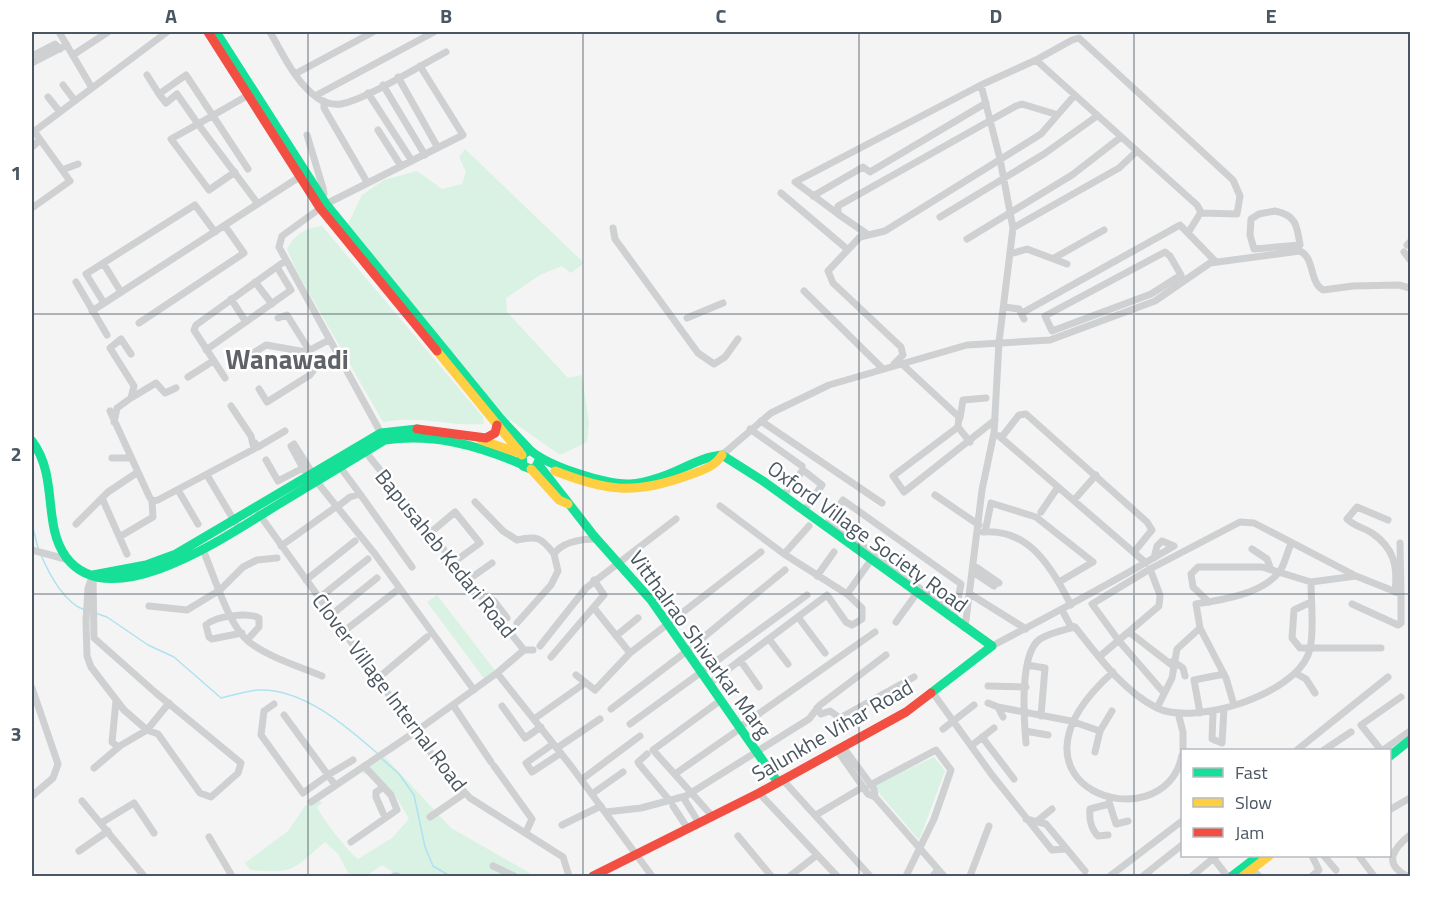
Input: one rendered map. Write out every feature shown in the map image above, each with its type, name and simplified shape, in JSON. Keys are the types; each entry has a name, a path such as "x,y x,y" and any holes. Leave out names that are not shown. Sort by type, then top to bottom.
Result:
{"street":[{"path":"59,32 64,47"},
{"path":"73,55 108,32"},
{"path":"32,208 70,181 33,132 167,32"},
{"path":"208,32 253,93"},
{"path":"216,32 302,175 322,203 524,456 536,464 628,484 645,482 714,455 722,455"},
{"path":"270,32 295,74 315,96 324,101 343,104 446,52"},
{"path":"295,74 373,32"},
{"path":"315,96 434,32"},
{"path":"867,234 795,182 981,85 1079,38 1233,180 1240,196 1237,213 1201,213"},
{"path":"32,56 55,44 64,47 73,55 92,88"},
{"path":"32,63 64,47"},
{"path":"1036,60 1197,205 1201,213"},
{"path":"383,436 279,247 282,236 322,203 463,135 420,66"},
{"path":"147,75 166,103 177,94 258,204"},
{"path":"159,94 186,75 248,169"},
{"path":"398,77 438,148"},
{"path":"63,85 75,101"},
{"path":"383,85 425,155"},
{"path":"965,628 981,530 982,490 994,433 999,342 1013,228 1000,159 981,85"},
{"path":"235,172 209,190 171,139 253,93"},
{"path":"368,93 412,161"},
{"path":"892,366 903,354 901,347 828,275 834,262 867,234 885,231 1041,134 1055,114 1074,96"},
{"path":"48,97 60,112"},
{"path":"324,101 324,108 368,182"},
{"path":"813,196 863,167 870,172 986,103"},
{"path":"838,214 838,206 1019,104 1055,114"},
{"path":"940,217 1069,138 1096,116"},
{"path":"378,130 401,166"},
{"path":"307,135 323,188 322,203"},
{"path":"967,239 1072,175 1121,137"},
{"path":"32,147 40,140"},
{"path":"1013,228 1119,168 1137,151"},
{"path":"62,170 78,164"},
{"path":"92,311 302,175"},
{"path":"781,193 847,249"},
{"path":"322,203 501,419 524,456"},
{"path":"104,303 86,274 103,263 195,205 215,232"},
{"path":"473,437 524,456 536,464 579,481 612,491 646,490 711,466 761,421 819,389 967,345 1050,340 1096,319 1151,294 1181,275 1170,256 1165,252 1045,316 1052,331 1096,319 1155,300 1204,265 1285,250 1300,245 1296,222 1292,216 1275,211 1259,214 1251,219 1250,235 1254,249 1285,250 1304,252 1316,282 1323,290 1353,286 1399,285 1410,288"},
{"path":"1188,233 1201,213"},
{"path":"1004,307 1017,307 1023,316 1180,225 1216,262"},
{"path":"139,323 244,253 225,226"},
{"path":"613,228 615,239 698,353 714,364 725,357 738,339"},
{"path":"1054,258 1104,230"},
{"path":"1407,247 1410,260"},
{"path":"1010,254 1027,249 1067,264"},
{"path":"225,378 194,330 196,325 285,261"},
{"path":"103,263 121,292"},
{"path":"206,350 291,290 277,267"},
{"path":"76,282 107,335"},
{"path":"255,282 272,304"},
{"path":"804,291 883,369"},
{"path":"231,299 246,322"},
{"path":"687,318 723,303"},
{"path":"259,389 267,402 310,375 315,368 287,315 278,318"},
{"path":"131,354 121,339 110,348 134,386 131,398"},
{"path":"248,357 266,345 308,351 329,340"},
{"path":"188,377 213,361"},
{"path":"902,364 949,405 970,442"},
{"path":"114,422 117,408 156,383 165,393 176,388"},
{"path":"986,398 963,400 958,424 893,476 904,492 995,420"},
{"path":"231,406 258,447 285,430"},
{"path":"110,411 153,501 153,517 121,536"},
{"path":"1001,438 1023,413 1096,475 1152,530 1134,552"},
{"path":"761,421 882,502"},
{"path":"32,441 45,464 51,486 57,537 64,553 93,575 113,579 166,568 203,550 237,525 383,436 411,429 473,437 492,436 497,425"},
{"path":"750,429 802,466"},
{"path":"994,433 1148,566 1160,595 1159,606 1099,657"},
{"path":"383,436 442,440 494,452 524,456"},
{"path":"153,501 249,453 255,443"},
{"path":"313,478 303,468 293,445 335,508 474,690"},
{"name":"Bapusaheb Kedari Road","path":"311,802 453,705 524,650 363,449"},
{"name":"Oxford Village Society Road","path":"722,455 827,524 917,593 955,612 965,628 992,646"},
{"path":"112,458 131,458"},
{"path":"266,460 278,481 303,468"},
{"name":"Vitthalrao Shivarkar Marg","path":"536,464 597,539 618,561 668,625 757,752 780,780"},
{"path":"783,496 803,470 820,482 822,485 804,511"},
{"path":"343,471 412,567"},
{"path":"76,524 102,498 138,472"},
{"path":"207,475 237,525"},
{"path":"1074,500 1096,475"},
{"path":"566,500 566,486 579,481"},
{"path":"1041,512 1058,487"},
{"path":"177,490 198,524"},
{"path":"281,546 350,497 360,494"},
{"path":"935,495 981,530 1007,536 1031,547 1044,558 1059,582 1070,625 1075,627 1113,672 1157,708 1178,713 1213,713 1268,691 1295,673 1309,655 1311,582"},
{"path":"102,498 128,554"},
{"path":"843,500 961,584 955,612 827,524 843,500"},
{"path":"475,502 503,531 517,540 534,536 544,540 554,554 558,571 551,585 517,623"},
{"path":"981,530 992,503 1036,517 1093,562 1059,582"},
{"path":"710,683 827,595 832,598 846,622 852,625 862,619 864,612 847,594 784,554 720,506"},
{"path":"1352,604 1398,626 1402,617 1394,554 1372,533 1347,519 1357,507 1388,520"},
{"name":"Clover Village Internal Road","path":"258,512 415,732 465,793 563,857 569,876"},
{"path":"430,533 455,512 480,543 454,562"},
{"path":"524,650 536,648 594,580 676,519"},
{"path":"1164,693 1119,641 1092,604 1148,566 1247,521 1356,576 1398,593"},
{"path":"93,575 105,570 132,568 163,560 237,525"},
{"path":"784,554 809,526"},
{"path":"554,554 559,547 580,540 597,539"},
{"path":"306,580 355,541"},
{"name":"Salunkhe Vihar Road","path":"593,876 759,793 906,712 992,646 1148,566 1154,558 1157,546 1162,541 1174,546"},
{"path":"1398,593 1400,543"},
{"path":"1234,705 1224,674 1200,628 1196,604 1253,591 1280,572 1290,544"},
{"path":"1252,549 1267,559 1271,570"},
{"path":"203,550 232,617 247,640 275,657 322,676"},
{"path":"37,552 72,561"},
{"path":"576,675 595,690 630,653 761,552"},
{"path":"817,576 834,552"},
{"path":"149,606 187,610 220,590 243,567 257,560 278,558"},
{"path":"319,598 368,559"},
{"path":"847,594 871,560"},
{"path":"468,580 492,563"},
{"path":"1209,602 1193,587 1191,574 1198,567 1244,566 1280,572 1311,582 1356,576"},
{"path":"973,569 996,585"},
{"path":"611,709 687,651 785,570"},
{"path":"90,639 103,646 241,763 238,773 211,796 203,795 158,734 147,730 102,686 87,656 93,575"},
{"path":"331,615 377,578"},
{"path":"551,657 604,595 594,580"},
{"path":"343,632 396,591"},
{"path":"896,622 917,593"},
{"path":"970,594 1026,629"},
{"path":"630,724 807,595"},
{"path":"489,605 494,601 507,618"},
{"path":"1311,602 1294,610 1292,638 1300,648 1381,648"},
{"path":"594,608 630,653"},
{"path":"242,633 213,639 209,637 206,624 211,620 252,614 259,618 259,627 247,640"},
{"path":"798,617 825,653"},
{"path":"616,636 638,618"},
{"path":"1026,742 1024,714 1030,650 1040,639 1075,627"},
{"path":"1157,708 1172,678 1177,649 1200,628"},
{"path":"675,774 875,632"},
{"path":"1129,632 1173,664 1184,668 1185,676"},
{"path":"376,679 427,637"},
{"path":"769,639 788,664"},
{"path":"1131,655 1143,643"},
{"path":"87,656 94,646 103,646"},
{"path":"562,825 603,809 671,804 692,793 809,719 817,708 886,655"},
{"path":"740,660 759,687"},
{"path":"1027,665 1045,668 1041,716"},
{"path":"1113,672 1095,688 1071,721 1067,744 1068,766 1077,779 1112,803 1116,824 1128,821"},
{"path":"497,673 541,727 652,876"},
{"path":"1295,673 1306,679 1315,693"},
{"path":"1200,713 1194,680 1224,674"},
{"path":"817,708 820,714 830,711 840,718 914,677"},
{"path":"1298,749 1388,677"},
{"path":"534,719 585,683"},
{"path":"988,686 1026,687"},
{"path":"32,688 58,764 53,778 32,796"},
{"path":"933,693 1026,819 1052,850 1066,849"},
{"path":"1381,749 1361,725 1401,697"},
{"path":"712,816 653,750 721,700"},
{"path":"116,702 112,742 114,746 120,746"},
{"path":"94,768 120,746 147,730 169,703"},
{"path":"988,703 1024,714 1071,721 1100,731"},
{"path":"274,704 264,711 261,735 303,793 354,760"},
{"path":"453,705 532,819 526,832"},
{"path":"943,729 974,705"},
{"path":"502,706 525,738 541,727"},
{"path":"998,707 1003,717"},
{"path":"1213,713 1212,739 1222,743 1224,709"},
{"path":"1095,752 1100,731 1112,711"},
{"path":"1178,713 1183,732 1183,749"},
{"path":"284,715 335,785"},
{"path":"557,748 600,719"},
{"path":"971,746 994,728"},
{"path":"1025,731 1048,735"},
{"path":"1383,749 1410,731"},
{"path":"1326,749 1351,732"},
{"path":"581,780 640,736"},
{"path":"982,737 1014,779"},
{"path":"1391,755 1410,742"},
{"path":"840,748 875,797 944,876"},
{"path":"816,815 936,750 950,767 951,774 921,848 906,876"},
{"path":"647,754 638,762 639,764 688,829"},
{"path":"1108,835 1098,836 1093,831 1090,809 1109,800 1128,801 1149,796 1168,783 1180,766 1181,760"},
{"path":"351,842 397,810 396,803 367,764"},
{"path":"592,794 623,772"},
{"path":"780,780 816,815 870,876"},
{"path":"383,813 376,792 384,787"},
{"path":"429,817 465,793"},
{"path":"759,793 837,876"},
{"path":"683,797 699,823"},
{"path":"1391,807 1410,798"},
{"path":"82,801 144,876"},
{"path":"101,823 134,803 154,833"},
{"path":"1391,808 1397,817"},
{"path":"1036,822 1052,809"},
{"path":"1026,819 1046,824 1085,871"},
{"path":"1110,876 1181,822"},
{"path":"970,876 989,826"},
{"path":"79,851 108,831"},
{"path":"1407,876 1393,863 1392,855 1396,847 1410,835"},
{"path":"738,836 771,876"},
{"path":"209,837 232,876"},
{"path":"1143,876 1181,846"},
{"path":"790,876 817,855"},
{"path":"1192,876 1215,857 1227,876"},
{"path":"1232,876 1256,857"},
{"path":"1243,876 1255,873 1267,857"},
{"path":"1312,876 1319,866 1313,857"},
{"path":"1326,857 1336,870"},
{"path":"1360,857 1374,876"},
{"path":"493,866 514,876"},
{"path":"933,876 938,869"}],"green space":[{"path":"465,149 584,263 571,273 562,266 540,275 506,298 507,312 568,378 582,375 589,423 587,442 560,455 503,415 346,228 362,195 384,180 417,171 442,189 462,184 466,172 459,157"},
{"path":"322,226 483,417 484,424 423,420 383,422 296,270 287,249 293,239 301,233 310,228"},
{"path":"437,595 497,673 486,681 427,602"},
{"path":"385,757 451,828 535,876 399,876 382,865 366,876 350,876 338,854 325,842 292,868 276,871 250,870 245,863 288,831 305,806 318,799 322,803 317,807 324,818 342,843 358,859 392,838 409,819 384,783 378,778 361,773"},
{"path":"934,757 945,771 919,840 873,786"}],"waterway":[{"path":"32,524 38,548"},
{"path":"41,555 64,595 85,610"},
{"path":"95,613 107,617 148,645 174,657 221,698 258,690 291,695 338,721 377,753"},
{"path":"382,759 399,774 414,795 425,847 433,866 450,876"}],"traffic: fast":[{"path":"216,32 326,204 501,419 530,450"},
{"path":"93,575 146,565 176,554 381,433 417,429"},
{"path":"32,441 45,470 54,530 66,557 87,574 112,579 142,574 173,564 204,549 385,440 420,438 455,442 488,451 521,464"},
{"path":"539,460 536,467 531,469 523,466 522,455 530,450 550,462 577,473 606,481 630,484 657,478 699,461 722,455"},
{"path":"722,455 763,481 992,646 931,693"},
{"path":"538,464 594,536 651,600 777,781"},
{"path":"1391,755 1410,740"},
{"path":"1232,876 1257,857"}],"traffic: slow":[{"path":"437,351 522,455"},
{"path":"481,440 519,453"},
{"path":"555,471 590,483 635,488 668,482 701,471 715,463 722,455"},
{"path":"531,469 559,500 568,504"},
{"path":"1243,876 1268,857"}],"traffic: jam":[{"path":"208,32 320,208 437,351"},
{"path":"417,429 486,438 495,433 497,425"},
{"path":"593,876 759,793 906,712 931,693"}],"district":[{"name":"Wanawadi","path":"287,358"}]}
